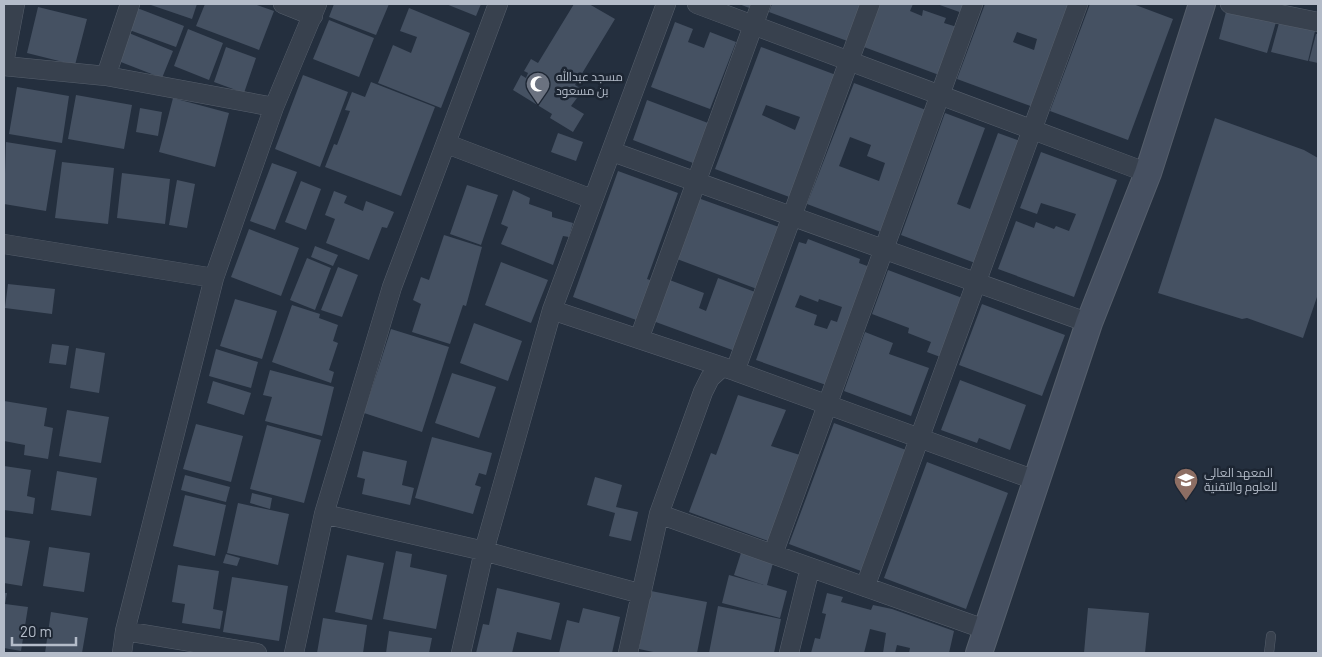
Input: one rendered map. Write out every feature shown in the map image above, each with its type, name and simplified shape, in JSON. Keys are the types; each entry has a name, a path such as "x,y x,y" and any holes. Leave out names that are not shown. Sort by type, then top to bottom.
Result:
{"main road":[{"path":"983,642 1035,480 1089,323 1148,173 1202,4"}],"street":[{"path":"15,4 4,64 106,76 274,107"},
{"path":"106,76 130,4"},
{"path":"122,653 125,631 214,278 274,107 315,10 283,4"},
{"path":"294,653 324,514 392,287 498,4"},
{"path":"461,653 484,551 552,310 592,200 613,152 666,4"},
{"path":"697,4 1148,173"},
{"path":"640,339 760,4"},
{"path":"628,653 659,514 703,392 710,378 728,369 792,216 870,4"},
{"path":"773,554 826,404 974,4"},
{"path":"865,586 1078,4"},
{"path":"1230,4 1318,22"},
{"path":"447,144 592,200"},
{"path":"613,152 1089,323"},
{"path":"4,245 214,278"},
{"path":"552,310 728,369 1035,480"},
{"path":"324,514 484,551 642,594"},
{"path":"659,514 865,586 983,642"},
{"path":"789,653 810,568"},
{"path":"125,631 257,653"}],"lane":[{"path":"1269,653 1270,636"}],"building":[{"path":"148,4 197,4 192,19"},
{"path":"205,4 254,4 274,11 259,50 196,26"},
{"path":"334,4 389,4 376,35 329,17"},
{"path":"446,4 481,4 476,16"},
{"path":"574,4 589,4 615,19 575,85 583,90 571,106 584,114 573,132 550,118 552,114 513,90 521,75 526,78 528,73 524,71 531,59 538,63"},
{"path":"739,4 754,4 752,9"},
{"path":"772,4 864,4 850,42 769,12"},
{"path":"880,4 913,4 910,11 922,16 923,10 946,18 944,23 957,27 939,75 864,47"},
{"path":"937,4 968,4 965,14"},
{"path":"985,4 1074,4 1036,108 957,79","holes":["1017,32 1037,39 1034,50 1013,42"]},
{"path":"1090,4 1133,4 1173,19 1128,140 1050,111"},
{"path":"132,6 184,26 176,47 124,28"},
{"path":"38,7 87,19 75,65 27,53"},
{"path":"409,8 470,33 441,108 378,83 393,45 411,53 417,37 400,31"},
{"path":"1227,8 1276,22 1267,53 1219,39"},
{"path":"329,20 374,38 359,77 313,59"},
{"path":"675,22 693,29 688,42 704,48 710,32 736,42 710,109 651,87"},
{"path":"1279,23 1315,31 1308,61 1271,52"},
{"path":"188,29 223,43 209,80 174,66"},
{"path":"124,31 173,51 162,78 113,59"},
{"path":"1316,34 1318,34 1318,63 1309,61"},
{"path":"226,47 256,58 244,93 214,82"},
{"path":"761,47 836,75 792,198 715,169","holes":["766,105 800,117 795,130 762,115"]},
{"path":"303,75 348,92 320,167 275,149"},
{"path":"371,82 435,107 401,196 325,167 334,144 337,145 350,111 345,110 352,92 365,97"},
{"path":"854,83 926,110 881,232 807,204","holes":["850,137 871,145 867,156 885,163 879,181 839,166"]},
{"path":"17,87 69,96 62,143 9,134"},
{"path":"76,95 132,105 124,149 68,139"},
{"path":"173,98 229,113 215,167 159,152"},
{"path":"647,100 708,123 693,163 633,140"},
{"path":"140,108 162,112 158,136 136,132"},
{"path":"945,113 985,128 957,204 970,209 998,133 1020,141 975,263 901,235"},
{"path":"1215,118 1304,150 1318,158 1318,294 1303,338 1247,318 1242,319 1158,293"},
{"path":"558,133 583,142 576,161 551,152"},
{"path":"6,142 56,150 46,211 4,204"},
{"path":"1041,152 1117,180 1074,297 998,269 1016,221 1034,228 1036,222 1054,229 1056,226 1069,231 1076,214 1041,203 1037,214 1020,208"},
{"path":"62,162 114,168 108,224 55,218"},
{"path":"272,163 297,172 275,230 250,221"},
{"path":"618,171 678,193 647,279 653,281 639,321 573,297"},
{"path":"122,173 170,179 165,224 117,218"},
{"path":"177,180 195,184 187,228 169,225"},
{"path":"301,181 321,189 306,230 285,222"},
{"path":"467,185 498,195 481,245 450,234"},
{"path":"513,190 530,198 529,204 552,212 552,217 573,223 569,237 563,236 553,265 501,244 508,227 501,224"},
{"path":"334,191 347,196 344,203 363,211 366,201 394,212 387,228 382,227 369,260 326,243 335,219 325,215"},
{"path":"698,198 779,227 757,289 677,259"},
{"path":"249,229 299,248 281,296 231,277"},
{"path":"444,235 482,247 466,306 463,305 450,344 412,332 421,304 413,300 421,277 429,280"},
{"path":"808,239 860,259 859,263 870,267 826,385 756,360 799,242 806,244","holes":["800,295 818,302 819,299 842,307 837,322 831,320 827,329 814,325 817,315 795,307"]},
{"path":"315,246 338,255 333,266 311,257"},
{"path":"307,258 331,268 315,310 290,300"},
{"path":"501,262 548,280 531,323 485,305"},
{"path":"338,267 358,275 342,317 321,310"},
{"path":"888,270 965,299 943,358 927,352 931,342 908,333 909,328 872,314"},
{"path":"718,278 755,292 735,351 653,321 667,279 704,293 699,308 706,311"},
{"path":"8,284 55,289 52,314 5,308"},
{"path":"235,299 277,311 262,359 220,346"},
{"path":"982,304 1065,335 1042,396 959,365"},
{"path":"292,305 320,314 319,318 338,325 333,341 338,343 329,370 334,372 331,383 272,362"},
{"path":"474,323 522,341 508,381 460,363"},
{"path":"391,329 449,347 422,432 364,413"},
{"path":"865,332 893,343 889,354 929,368 911,416 844,391"},
{"path":"52,344 69,346 66,365 49,363"},
{"path":"76,348 105,353 99,393 70,388"},
{"path":"216,349 258,362 251,388 209,376"},
{"path":"270,370 334,387 322,436 265,421 272,397 263,395"},
{"path":"452,373 496,387 479,438 435,423"},
{"path":"960,380 1026,405 1010,450 979,438 977,443 941,430"},
{"path":"213,381 251,393 244,415 207,403"},
{"path":"738,395 786,410 771,446 800,455 771,542 689,512 711,453 716,455"},
{"path":"4,401 47,408 44,426 53,428 48,459 24,455 25,445 4,441"},
{"path":"67,410 109,417 101,463 59,456"},
{"path":"834,423 906,450 861,571 789,544"},
{"path":"196,424 243,436 231,482 183,469"},
{"path":"267,425 321,440 304,503 250,489"},
{"path":"432,437 492,453 486,475 479,473 475,485 481,487 473,514 415,498"},
{"path":"363,451 407,461 402,485 414,488 410,505 362,494 365,479 357,477"},
{"path":"927,462 1008,493 966,609 884,578"},
{"path":"4,466 31,470 27,496 35,498 33,514 4,510"},
{"path":"57,471 97,478 91,516 51,510"},
{"path":"185,475 230,487 226,502 181,490"},
{"path":"595,477 622,485 616,507 638,512 631,541 609,536 615,513 587,505"},
{"path":"252,493 272,498 270,509 250,503"},
{"path":"185,495 226,505 215,556 173,546"},
{"path":"238,503 289,514 278,565 227,553"},
{"path":"4,537 30,541 22,586 4,583"},
{"path":"49,547 90,553 84,592 43,586"},
{"path":"396,551 412,554 410,567 447,575 436,629 383,619"},
{"path":"741,553 773,563 767,585 787,591 780,618 722,603 729,575 764,585 734,575"},
{"path":"226,554 240,558 237,566 223,563"},
{"path":"347,555 384,563 372,620 335,612"},
{"path":"178,565 219,571 213,609 223,611 220,629 182,623 185,604 172,602"},
{"path":"232,577 288,586 279,641 223,632"},
{"path":"497,588 560,603 551,640 517,632 512,653 476,653 483,624 489,625"},
{"path":"651,591 707,602 697,653 658,653 639,649"},
{"path":"4,593 7,593 5,604 28,607 21,651 4,648"},
{"path":"827,593 843,597 841,602 871,610 873,605 892,609 954,631 949,653 909,653 910,648 897,645 895,653 883,653 886,633 870,629 864,653 811,653 815,638 820,639 826,614 822,613"},
{"path":"718,606 781,619 774,653 709,653"},
{"path":"583,608 620,617 612,653 559,653 567,620 579,623"},
{"path":"1088,608 1149,613 1145,653 1084,653"},
{"path":"51,612 88,618 82,653 45,653"},
{"path":"323,618 367,625 363,653 317,653"},
{"path":"389,631 432,638 429,653 386,653"}],"place":[{"name":"مسجد عبدالله بن مسعود","path":"538,105"},
{"name":"المعهد العالي للعلوم والتقنية","path":"1186,501"}]}
